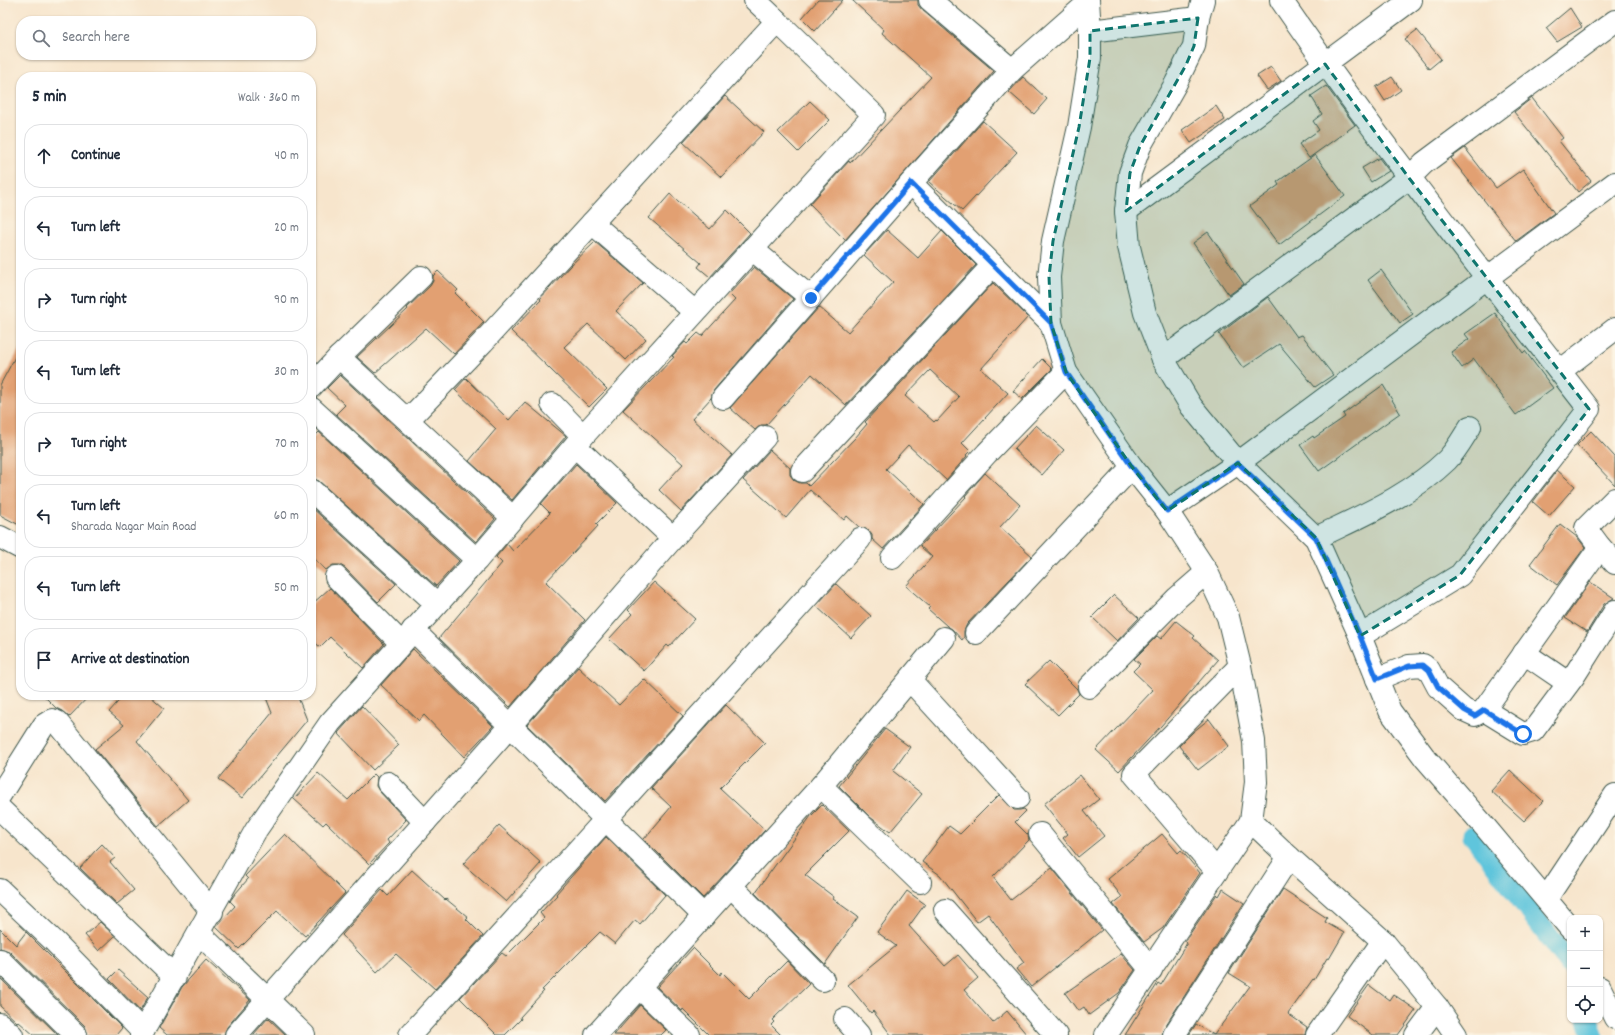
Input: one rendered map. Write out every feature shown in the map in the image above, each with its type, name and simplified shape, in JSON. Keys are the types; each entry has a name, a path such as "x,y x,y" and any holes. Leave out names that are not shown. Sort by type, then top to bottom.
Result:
{"street":[{"path":"0,890 55,942 142,1034 212,912 256,830 330,723 476,560 579,441 874,115 755,0"},
{"path":"930,0 1012,70"},
{"path":"1281,0 1325,64 1409,178 1590,408 1460,575 1360,636"},
{"path":"1126,211 1411,0"},
{"path":"723,398 1012,70 1088,2"},
{"path":"1088,2 1090,58 1079,127 1053,241 1049,277 1051,323 1066,372 1132,467 1167,511 1207,572 1228,616 1240,666 1254,741 1256,782 1251,821 1216,870 1151,970 1106,1035"},
{"path":"1090,31 1145,24 1195,12 1194,46 1140,146 1130,172 1126,211 1129,247 1145,313 1163,359 1191,406 1232,468 1316,538 1360,636 1390,711 1425,758 1567,924"},
{"path":"408,420 483,342 776,21"},
{"path":"1163,359 1409,178 1424,163 1615,21"},
{"path":"911,183 1051,323"},
{"path":"1167,511 1232,468 1615,183"},
{"path":"592,223 695,312"},
{"path":"752,249 811,298"},
{"path":"802,471 993,265"},
{"path":"316,382 339,357 421,277"},
{"path":"1560,371 1615,329"},
{"path":"339,357 513,518"},
{"path":"892,558 987,453 1066,372"},
{"path":"552,404 579,441 673,538"},
{"path":"316,413 476,560"},
{"path":"1316,538 1379,508 1421,482 1448,459 1470,427"},
{"path":"236,1035 510,726 673,538 765,437"},
{"path":"976,633 1132,467"},
{"path":"316,495 437,604"},
{"path":"1377,679 1409,666 1423,665 1429,670 1438,687 1464,710 1475,716 1484,710 1524,653 1608,555 1586,528 1615,499"},
{"path":"0,537 16,545"},
{"path":"410,1035 860,539"},
{"path":"1090,687 1177,598 1207,572"},
{"path":"336,577 407,636 510,726 704,916"},
{"path":"1484,710 1523,734 1533,732 1568,683 1615,610"},
{"path":"596,1035 821,786 944,638"},
{"path":"1524,653 1568,683"},
{"path":"1216,870 1134,774 1240,666"},
{"path":"910,680 1018,798"},
{"path":"0,795 44,724 52,720 57,722 212,912"},
{"path":"388,782 425,822"},
{"path":"821,786 920,882"},
{"path":"1546,899 1615,795"},
{"path":"0,809 175,977"},
{"path":"1251,821 1383,941 1437,1007 1456,1035"},
{"path":"1040,834 1151,970"},
{"path":"1174,1035 1289,857"},
{"path":"731,886 823,980"},
{"path":"945,910 1056,1035"},
{"path":"199,933 267,1001 304,1035"},
{"path":"1317,1035 1383,941"},
{"path":"0,960 76,1035"},
{"path":"640,988 689,1035"},
{"path":"1603,994 1615,1018"},
{"path":"1416,1035 1437,1007"},
{"path":"845,1019 859,1035"},
{"path":"0,1024 12,1035"}],"highlighted area":[{"path":"1198,18 1194,46 1186,65 1140,146 1130,173 1126,211 1325,64 1409,178 1589,409 1460,575 1360,636 1316,538 1238,463 1167,511 1132,467 1066,372 1051,323 1049,277 1053,241 1079,127 1090,58 1090,31"}],"building":[{"path":"818,0 843,0 815,31 802,18"},
{"path":"852,0 918,0 918,5 922,10 994,71 845,240 810,204 849,161 850,163 931,77 882,33 884,30"},
{"path":"1570,8 1582,27 1557,42 1546,28"},
{"path":"1417,30 1441,59 1429,69 1405,39"},
{"path":"1271,67 1281,81 1267,90 1257,76"},
{"path":"1023,77 1047,99 1034,114 1009,92"},
{"path":"1392,77 1401,90 1385,101 1376,87"},
{"path":"1326,86 1355,125 1309,158 1299,144 1319,130 1313,121 1322,114 1311,96"},
{"path":"725,96 764,132 721,177 683,142"},
{"path":"1532,98 1563,138 1559,141 1591,181 1578,192 1514,112"},
{"path":"810,101 830,120 798,152 778,132"},
{"path":"1216,106 1225,120 1191,143 1182,130"},
{"path":"983,121 1017,152 962,211 929,182"},
{"path":"1465,148 1496,188 1523,169 1554,213 1516,241 1451,158"},
{"path":"1315,155 1345,196 1279,245 1250,206 1279,185 1277,182"},
{"path":"1379,158 1389,171 1371,182 1362,168"},
{"path":"670,194 710,229 727,210 750,233 710,277 698,267 701,263 649,218"},
{"path":"887,230 918,258 942,231 976,265 846,405 812,374 766,425 761,425 755,430 730,408 819,307 848,332 893,282 864,255"},
{"path":"1208,232 1244,284 1229,295 1193,243"},
{"path":"595,242 643,283 616,311 646,339 626,360 588,324 564,347 607,389 589,407 511,331 541,300 540,299 569,267"},
{"path":"754,267 793,299 714,390 711,398 692,419 732,455 681,511 659,490 683,464 623,410 674,357 672,356 685,342 687,344 698,333 702,336 735,300 729,294"},
{"path":"1381,270 1413,314 1400,323 1368,280"},
{"path":"438,271 458,290 455,293 484,322 454,354 426,328 375,373 357,357 430,286 433,281 433,276"},
{"path":"993,283 1028,317 981,369 1008,393 962,443 970,451 946,480 908,445 886,469 924,504 883,549 872,539 872,535 868,530 859,527 847,516 844,520 810,490 786,518 743,480 770,450 790,468 790,475 794,480 800,483 806,483 809,486 855,438 867,424 865,422","holes":["930,370 959,397 937,421 936,420 934,422 905,396"]},
{"path":"1268,297 1297,337 1302,335 1333,375 1315,387 1279,344 1243,368 1219,334"},
{"path":"1495,313 1523,353 1525,351 1553,388 1516,415 1474,359 1462,368 1451,352 1469,339 1465,334"},
{"path":"16,355 16,523 0,515 0,385"},
{"path":"1042,359 1052,369 1022,399 1013,391"},
{"path":"340,375 495,519 476,542 336,414 345,405 327,388"},
{"path":"466,378 509,420 525,402 566,436 512,500 469,461 496,429 455,390"},
{"path":"1383,385 1400,413 1319,471 1300,445 1313,436 1314,438 1345,417 1343,414"},
{"path":"1036,425 1064,450 1042,475 1014,449"},
{"path":"1591,431 1615,457 1615,485 1577,445"},
{"path":"319,432 459,561 436,586 316,480 316,435"},
{"path":"576,464 617,503 596,524 598,526 546,582 585,620 510,707 439,638 502,563 496,557 507,544 513,551 550,513 541,504"},
{"path":"1557,470 1575,486 1549,516 1533,502"},
{"path":"985,473 1020,505 1000,527 1032,556 967,624 962,640 952,629 928,609 930,607 906,586 932,557 920,546 966,497 965,496"},
{"path":"316,512 396,584 378,602 345,568 340,565 333,565 326,570 316,561"},
{"path":"1560,524 1577,537 1585,547 1557,585 1530,564"},
{"path":"654,582 695,619 669,647 667,645 644,671 609,639 632,614 628,610"},
{"path":"1590,582 1614,598 1604,604 1587,632 1565,618"},
{"path":"836,584 871,616 851,638 816,606"},
{"path":"330,588 384,644 363,668 330,637 320,647 316,643 316,601"},
{"path":"1114,595 1139,618 1117,641 1092,617"},
{"path":"1176,621 1195,636 1193,638 1218,660 1161,726 1119,771 1096,750 1153,690 1133,671 1140,664 1134,659 1157,636 1161,639"},
{"path":"413,649 493,726 464,757 424,715 419,721 381,685"},
{"path":"1049,661 1077,689 1079,694 1058,715 1025,684"},
{"path":"578,667 619,705 644,679 683,716 605,801 527,725"},
{"path":"48,700 85,700 69,717"},
{"path":"120,700 155,700 164,708 137,741 188,800 158,826 95,749 124,725 109,712"},
{"path":"267,700 299,700 307,720 242,798 218,779 272,713"},
{"path":"726,705 765,743 720,788 765,830 703,898 644,839 671,807 651,788"},
{"path":"362,706 399,745 373,770 338,733"},
{"path":"1209,719 1229,746 1198,770 1179,746"},
{"path":"885,729 910,747 893,771 922,794 890,832 870,817 839,786"},
{"path":"1510,770 1543,801 1524,821 1491,791"},
{"path":"318,773 348,800 374,774 377,777 376,786 379,791 406,820 387,840 389,843 369,864 326,822 323,825 294,799"},
{"path":"1080,775 1099,799 1084,811 1104,836 1078,857 1063,838 1068,834 1044,804"},
{"path":"999,795 1014,810 1024,809 1026,811 1015,822 1028,835 1029,840 993,877 1011,900 1052,868 1102,930 1031,987 1016,969 1024,963 988,914 977,922 940,875 922,862 949,826 960,834"},
{"path":"822,805 849,831 805,875 834,897 833,899 858,917 825,964 805,944 806,943 799,938 755,893 811,816"},
{"path":"499,825 541,863 506,902 463,864"},
{"path":"285,834 345,893 305,936 277,911 239,949 216,927 235,906 230,901 248,879 245,876"},
{"path":"1162,834 1178,853 1181,850 1200,873 1163,928 1144,942 1113,904 1122,897 1108,879"},
{"path":"606,837 665,895 640,924 635,920 615,944 600,932 542,990 544,991 520,1017 521,1019 505,1035 497,1035 460,998 502,953 506,956 544,918 540,913"},
{"path":"102,844 115,858 110,862 134,890 117,904 80,868"},
{"path":"412,870 445,900 446,899 468,917 466,919 483,936 435,989 396,954 377,972 342,935 382,890 388,896"},
{"path":"1223,889 1244,903 1164,1028 1162,1035 1125,1035 1158,983 1161,985 1187,943 1185,941 1217,894 1219,896"},
{"path":"1283,889 1327,918 1325,922 1344,933 1329,959 1327,958 1314,980 1313,979 1288,1014 1307,1027 1305,1035 1214,1035 1250,986 1229,973"},
{"path":"907,891 925,904 909,926 945,966 958,955 978,978 964,990 993,1023 1007,1011 1027,1035 891,1035 873,1011 871,1013 848,985 896,946 877,932"},
{"path":"100,922 115,936 99,951 85,935"},
{"path":"0,929 16,945 26,932 122,1028 116,1035 88,1035 85,1026 9,951 0,948"},
{"path":"693,948 720,975 722,972 749,999 787,961 809,984 772,1020 774,1022 771,1025 781,1035 709,1035 683,1009 682,1011 657,987"},
{"path":"1121,954 1135,970 1119,993 1089,1015 1084,1007 1078,1011 1065,993"},
{"path":"206,960 250,1000 227,1027 224,1035 167,1035 159,1028 182,987"},
{"path":"118,970 148,997 140,1011 109,979"},
{"path":"0,978 58,1035 34,1035 19,1022 18,1023 0,1006"},
{"path":"1369,985 1389,1000 1393,994 1416,1010 1398,1035 1373,1035 1347,1016"},
{"path":"640,1005 666,1030 661,1035 614,1035"},
{"path":"268,1018 286,1035 253,1035"},
{"path":"1196,1024 1214,1035 1189,1035"}],"waterway":[{"path":"1473,835 1567,961"},
{"path":"1589,1023 1593,1035"}],"route":[{"path":"811,298 911,183 1051,323 1066,372 1132,467 1167,511 1238,463 1316,538 1360,636 1377,679 1409,666 1418,664 1423,665 1429,670 1438,687 1464,710 1475,716 1484,710 1523,734"}]}
